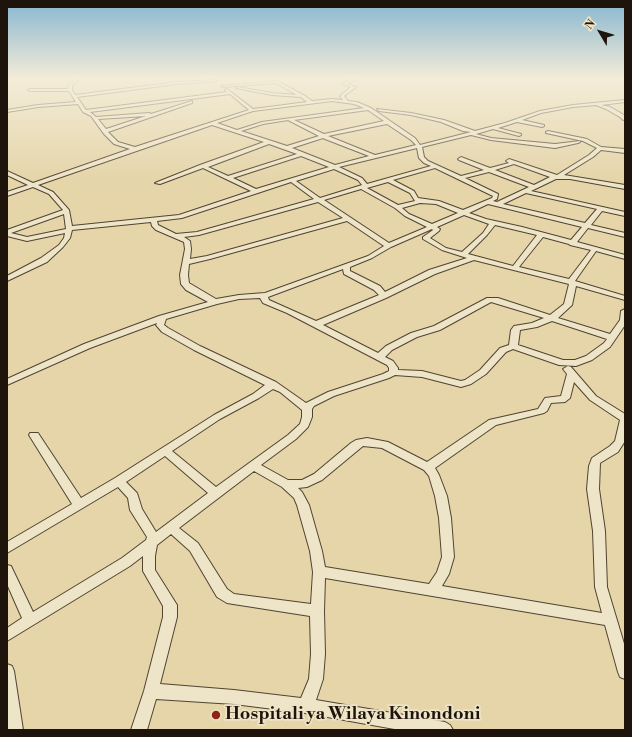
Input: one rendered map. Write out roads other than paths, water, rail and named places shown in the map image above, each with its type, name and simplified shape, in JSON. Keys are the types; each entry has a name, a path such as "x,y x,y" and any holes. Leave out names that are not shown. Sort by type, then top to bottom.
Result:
{"street":[{"path":"87,112 95,118 116,143 135,149"},
{"path":"105,131 159,112"},
{"path":"7,194 244,112"},
{"path":"237,131 262,123 342,112"},
{"path":"7,382 87,346 162,318 215,302 239,297 266,295 370,257 389,246 494,199 496,195 434,167 421,157 418,146 413,139 374,112"},
{"path":"398,112 411,114 465,130 478,132"},
{"path":"7,233 27,239 69,229 180,216 334,167 418,146 436,144 519,121 539,112"},
{"path":"616,112 622,116 623,119"},
{"path":"95,118 139,113 153,115"},
{"path":"238,114 247,116"},
{"path":"289,119 323,136 374,156"},
{"path":"519,121 542,126"},
{"path":"287,148 323,136 388,122"},
{"path":"212,123 287,148 360,179 363,187 397,207 407,215 437,230 425,236 426,240 444,249 474,258 572,282 625,298"},
{"path":"494,128 519,135"},
{"path":"548,132 585,140 600,148 625,151"},
{"path":"471,134 491,139 555,146 578,142"},
{"path":"158,183 269,142"},
{"path":"498,204 557,177 600,148"},
{"path":"228,178 301,154"},
{"path":"461,160 534,187"},
{"path":"461,178 511,162 557,177 625,187"},
{"path":"202,166 256,191"},
{"path":"176,236 197,234 434,167"},
{"path":"7,173 51,193 67,211 69,229 67,238 61,246 50,255 7,279"},
{"path":"292,180 389,246"},
{"path":"388,180 412,192 416,199 442,203 474,218 625,257"},
{"path":"525,191 625,214"},
{"path":"397,207 423,201"},
{"path":"488,202 625,235"},
{"path":"572,244 600,209"},
{"path":"7,233 67,211"},
{"path":"187,262 208,258 348,219"},
{"path":"154,220 155,226 158,229 184,239 188,245 187,262 184,275 185,284 188,288 215,302"},
{"path":"463,255 485,234 493,223"},
{"path":"516,268 541,235"},
{"path":"513,346 515,330 517,328 534,325 552,318 568,305 572,282 594,250"},
{"path":"315,325 383,296 432,272 474,258"},
{"path":"346,266 347,272 377,288 383,296"},
{"path":"266,295 264,297 266,301 290,311 390,363 394,368 393,372"},
{"path":"379,357 389,348 414,335 437,328 490,300 613,338"},
{"path":"7,635 126,562 151,544 216,493 300,431 307,417 307,408 321,398 386,376 393,372 422,374 461,384 468,382 483,372 503,350 513,346 562,363 576,363 600,352 608,345 624,320 625,311"},
{"path":"162,318 160,325 165,330 197,348 273,384 307,408"},
{"path":"562,363 572,372 593,398 625,419 619,444 596,461 594,466 593,489 599,531 601,586 609,620 622,651 625,672"},
{"path":"428,467 493,422 541,411 544,409 548,400 562,400 565,398 572,372"},
{"path":"7,548 119,481 217,417 256,396 273,384"},
{"path":"34,435 79,505"},
{"path":"286,484 303,484 318,477 360,443 367,442 384,445 428,467 434,475 441,496 445,518 448,557 444,574 432,590"},
{"path":"165,451 216,493"},
{"path":"254,466 286,484 298,495 303,505 316,551 319,572 317,611 318,654 316,678 305,706"},
{"path":"119,481 133,496 134,506 152,537 148,564 149,571 170,605 170,617 151,691 139,730"},
{"path":"171,528 194,547 222,593 232,599 317,611"},
{"path":"7,570 30,622"},
{"path":"319,572 523,604 609,620"},
{"path":"7,671 15,730"},
{"path":"151,691 234,697 305,706 408,727 445,730"}],"place":[{"name":"Hospitali ya Wilaya Kinondoni","path":"216,715"}]}
